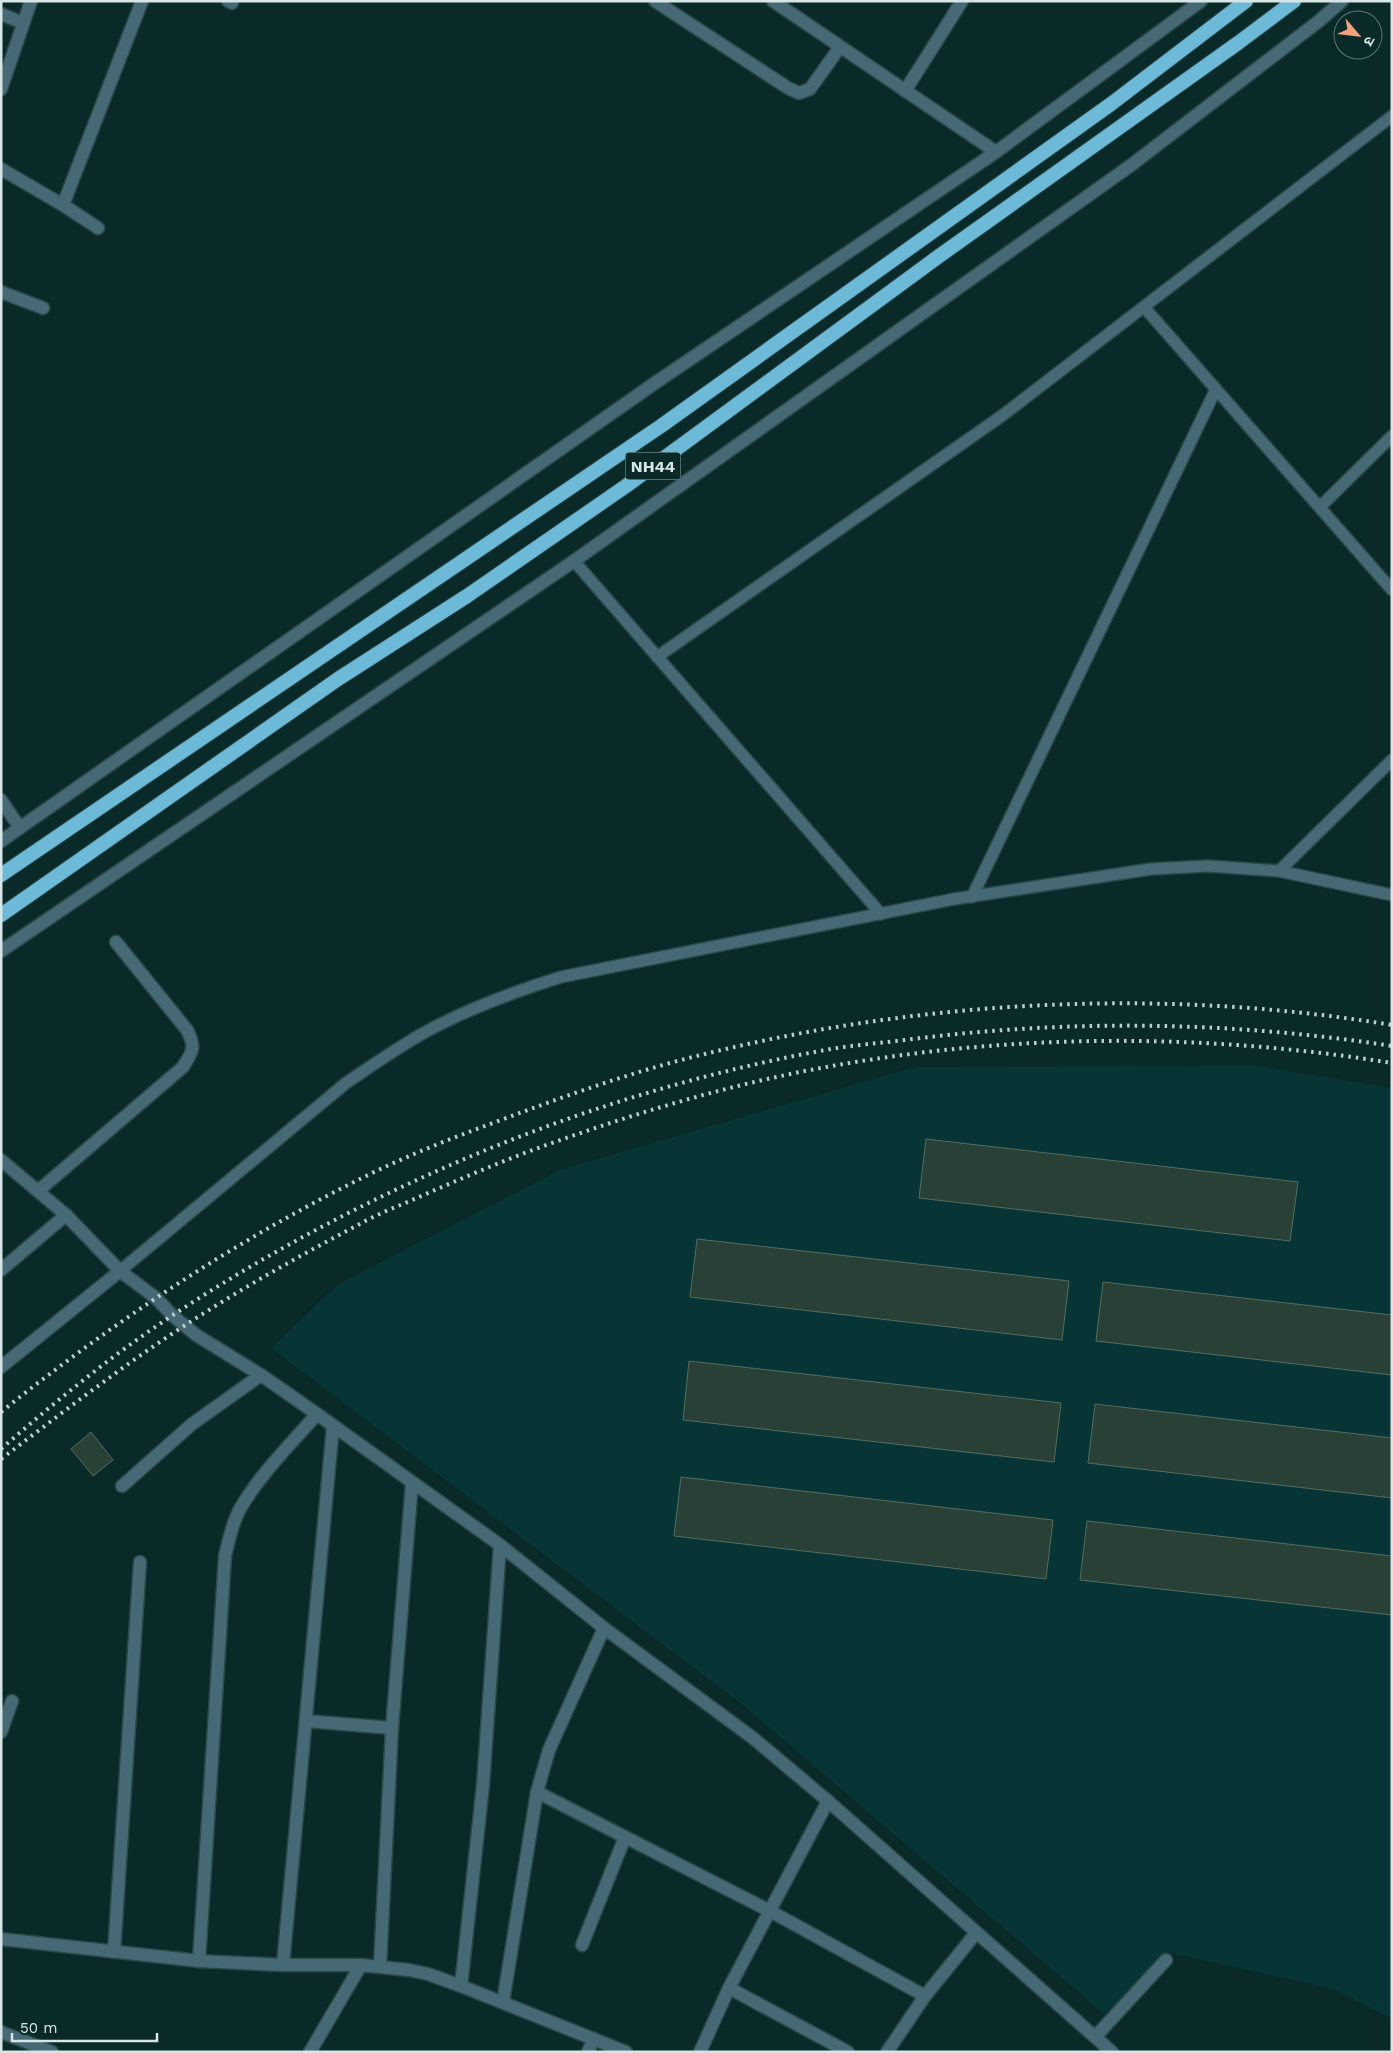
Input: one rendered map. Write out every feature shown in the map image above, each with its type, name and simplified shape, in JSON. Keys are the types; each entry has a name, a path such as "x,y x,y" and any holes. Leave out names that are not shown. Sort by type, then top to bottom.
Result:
{"highway":[{"name":"NH44","path":"1,875 661,426 1111,104 1246,1"},
{"name":"NH44","path":"1,915 338,679 467,596 626,486 936,259 1294,1"}],"street":[{"path":"1,89 31,1"},
{"path":"63,205 142,1"},
{"path":"655,1 788,88 799,93 810,89 840,47"},
{"path":"773,1 996,152"},
{"path":"905,91 962,1"},
{"path":"1,842 655,382 996,152 1201,1"},
{"path":"1,951 574,562 1130,166 1319,21 1342,1"},
{"path":"1,14 23,23"},
{"path":"1,169 98,228"},
{"path":"1,292 43,308"},
{"path":"1,800 20,828"},
{"path":"38,1191 183,1067 191,1054 193,1042 187,1030 116,942"},
{"path":"1,1160 66,1215 120,1272 156,1298 196,1336 261,1375 500,1546 604,1628 753,1738 828,1801 1112,2052"},
{"path":"1,1270 66,1215"},
{"path":"1,1367 120,1272"},
{"path":"122,1486 192,1424 261,1375"},
{"path":"199,1961 225,1556 230,1534 252,1490 317,1414"},
{"path":"283,1965 333,1426"},
{"path":"380,1966 392,1728 412,1483"},
{"path":"461,1986 483,1785 500,1546"},
{"path":"114,1952 140,1562"},
{"path":"503,2002 542,1768 604,1628"},
{"path":"1,1732 12,1701"},
{"path":"306,1721 392,1728"},
{"path":"537,1792 770,1911 925,1996"},
{"path":"700,2052 729,1988 828,1801"},
{"path":"582,1945 624,1837"},
{"path":"887,2052 925,1996 976,1933"},
{"path":"1,1939 199,1961 283,1965 380,1966 428,1974 626,2052"},
{"path":"1096,2038 1166,1960"},
{"path":"310,2052 361,1965"},
{"path":"729,1988 848,2052"},
{"path":"1,2032 52,2052"},
{"path":"588,2052 594,2039"}],"lane":[{"path":"657,657 1003,415 1392,116"},
{"path":"1144,307 1392,590"},
{"path":"972,897 1216,389"},
{"path":"1320,508 1392,436"},
{"path":"574,562 881,914"},
{"path":"1279,871 1392,760"},
{"path":"120,1272 346,1083 421,1035 457,1017 527,988 562,977 972,897 1151,869 1208,866 1279,871 1392,895"}],"shaded area":[{"path":"1251,1065 1392,1088 1392,2019 1333,1989 1170,1953 1104,2014 744,1706 271,1348 338,1284 562,1169 915,1067"}],"building":[{"path":"926,1139 1298,1182 1290,1241 919,1198"},
{"path":"697,1239 1069,1281 1062,1340 690,1297"},
{"path":"1103,1282 1392,1315 1392,1375 1096,1341"},
{"path":"689,1361 1061,1403 1054,1462 683,1420"},
{"path":"1095,1404 1392,1438 1392,1498 1088,1463"},
{"path":"91,1432 113,1460 93,1476 71,1449"},
{"path":"681,1477 1053,1520 1046,1579 674,1536"},
{"path":"1087,1521 1392,1556 1392,1615 1080,1580"}],"railway":[{"path":"1,1412 86,1347 174,1286 311,1204 377,1171 436,1145 612,1080 661,1066 709,1053 793,1035 878,1021 963,1011 1049,1005 1136,1003 1222,1006 1307,1013 1392,1025"},
{"path":"1,1449 42,1413 150,1330 248,1268 326,1225 406,1185 488,1149 573,1117 658,1090 744,1067 831,1049 966,1033 1027,1029 1088,1026 1209,1028 1270,1032 1392,1046"},
{"path":"1,1459 96,1388 199,1316 364,1221 530,1151 641,1113 717,1091 793,1073 902,1055 972,1047 1042,1043 1182,1042 1252,1046 1392,1063"}]}
